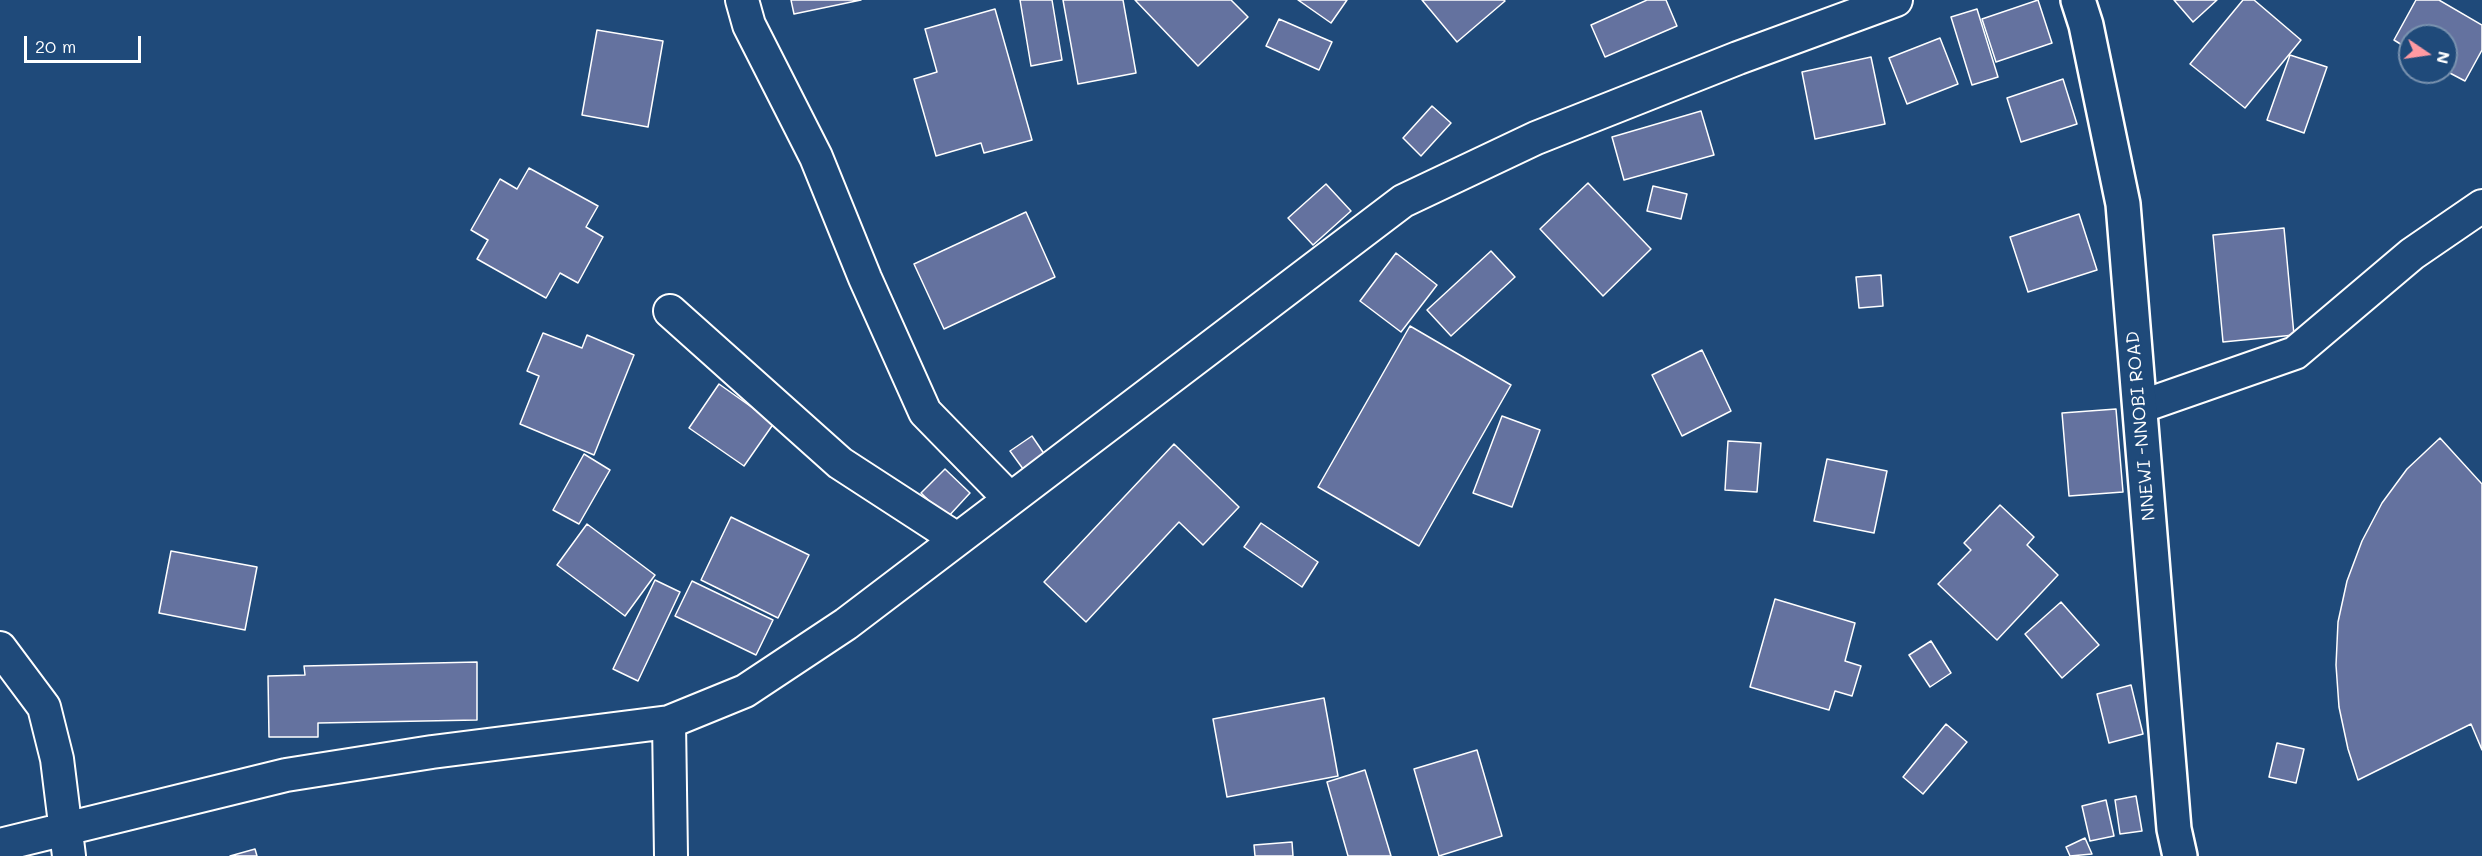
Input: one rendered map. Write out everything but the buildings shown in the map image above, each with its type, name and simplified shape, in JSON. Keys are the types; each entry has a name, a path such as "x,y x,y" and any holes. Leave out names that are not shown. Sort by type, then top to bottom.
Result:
{"main road":[{"name":"NNEWI -NNOBI ROAD","path":"2078,0 2086,25 2123,204 2174,829 2180,856"}],"street":[{"path":"742,0 749,24 816,157 865,278 925,412 1010,499"},
{"path":"0,845 68,842 285,775 432,752 669,722 745,692 846,624 1403,201 1536,138 1738,58 1896,0"},
{"path":"2140,407 2295,353 2412,254 2482,206"},
{"path":"670,311 840,464 957,539"},
{"path":"0,648 44,707 57,759 68,842"},
{"path":"669,722 670,856"}]}
